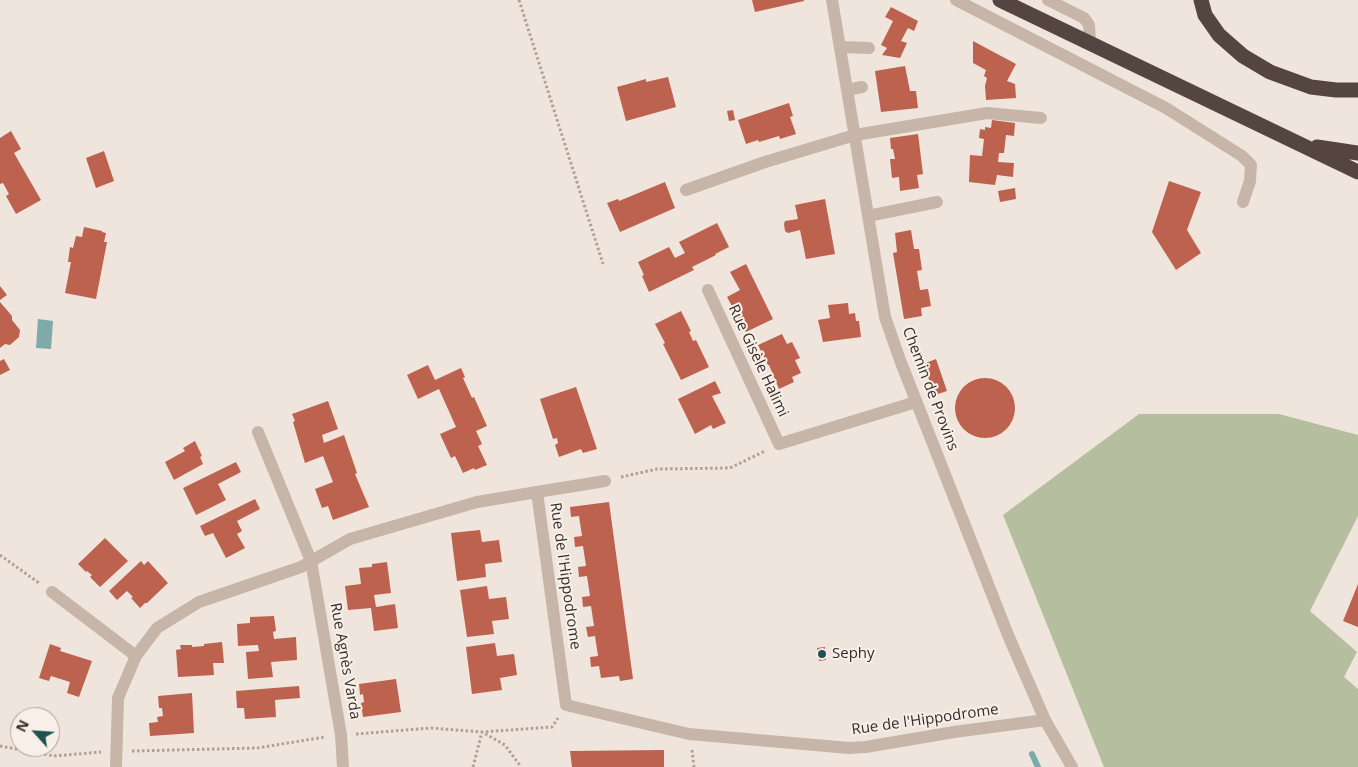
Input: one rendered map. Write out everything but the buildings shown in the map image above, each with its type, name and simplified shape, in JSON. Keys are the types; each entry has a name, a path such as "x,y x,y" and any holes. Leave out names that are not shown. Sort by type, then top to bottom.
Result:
{"highway":[{"path":"1000,0 1358,172"},
{"path":"1201,0 1205,15 1219,35 1243,56 1270,72 1312,87 1358,90"},
{"path":"1301,145 1358,153"}],"street":[{"name":"Chemin de Provins","path":"832,0 885,317 916,402 1008,635 1045,720 1072,767"},
{"path":"956,0 1166,108 1242,156 1252,165 1250,181 1243,202"},
{"path":"1048,0 1084,18 1089,25 1090,42"},
{"path":"840,47 868,48"},
{"path":"847,90 862,88"},
{"path":"686,190 765,162 855,135 987,112 1041,118"},
{"path":"868,216 937,202"},
{"name":"Rue Gisèle Halimi","path":"708,290 779,444"},
{"path":"779,444 916,402"},
{"name":"Rue Agnès Varda","path":"258,432 311,561 341,735 343,767"},
{"path":"538,492 606,481"},
{"name":"Rue de l'Hippodrome","path":"116,767 118,698 136,656 157,628 199,602 301,567 350,539 477,502 538,492 566,705 689,734 848,748 1045,720"},
{"path":"52,592 136,656"}],"path":[{"path":"519,0 603,264"},
{"path":"606,481 657,469 730,468 779,444"},
{"path":"0,555 52,592"},
{"path":"0,746 54,756 116,751 257,748 341,735 431,728 482,732 552,727 566,705"},
{"path":"473,767 482,732"},
{"path":"482,732 506,745 521,767"}],"green space":[{"path":"1139,414 1279,414 1358,435 1358,516 1310,611 1357,652 1344,677 1358,689 1358,767 1104,767 1003,515"}],"water":[{"path":"38,319 53,321 51,349 36,348"}],"waterway":[{"path":"1032,754 1038,767"}],"place":[{"name":"Sephy","path":"822,654"}]}
